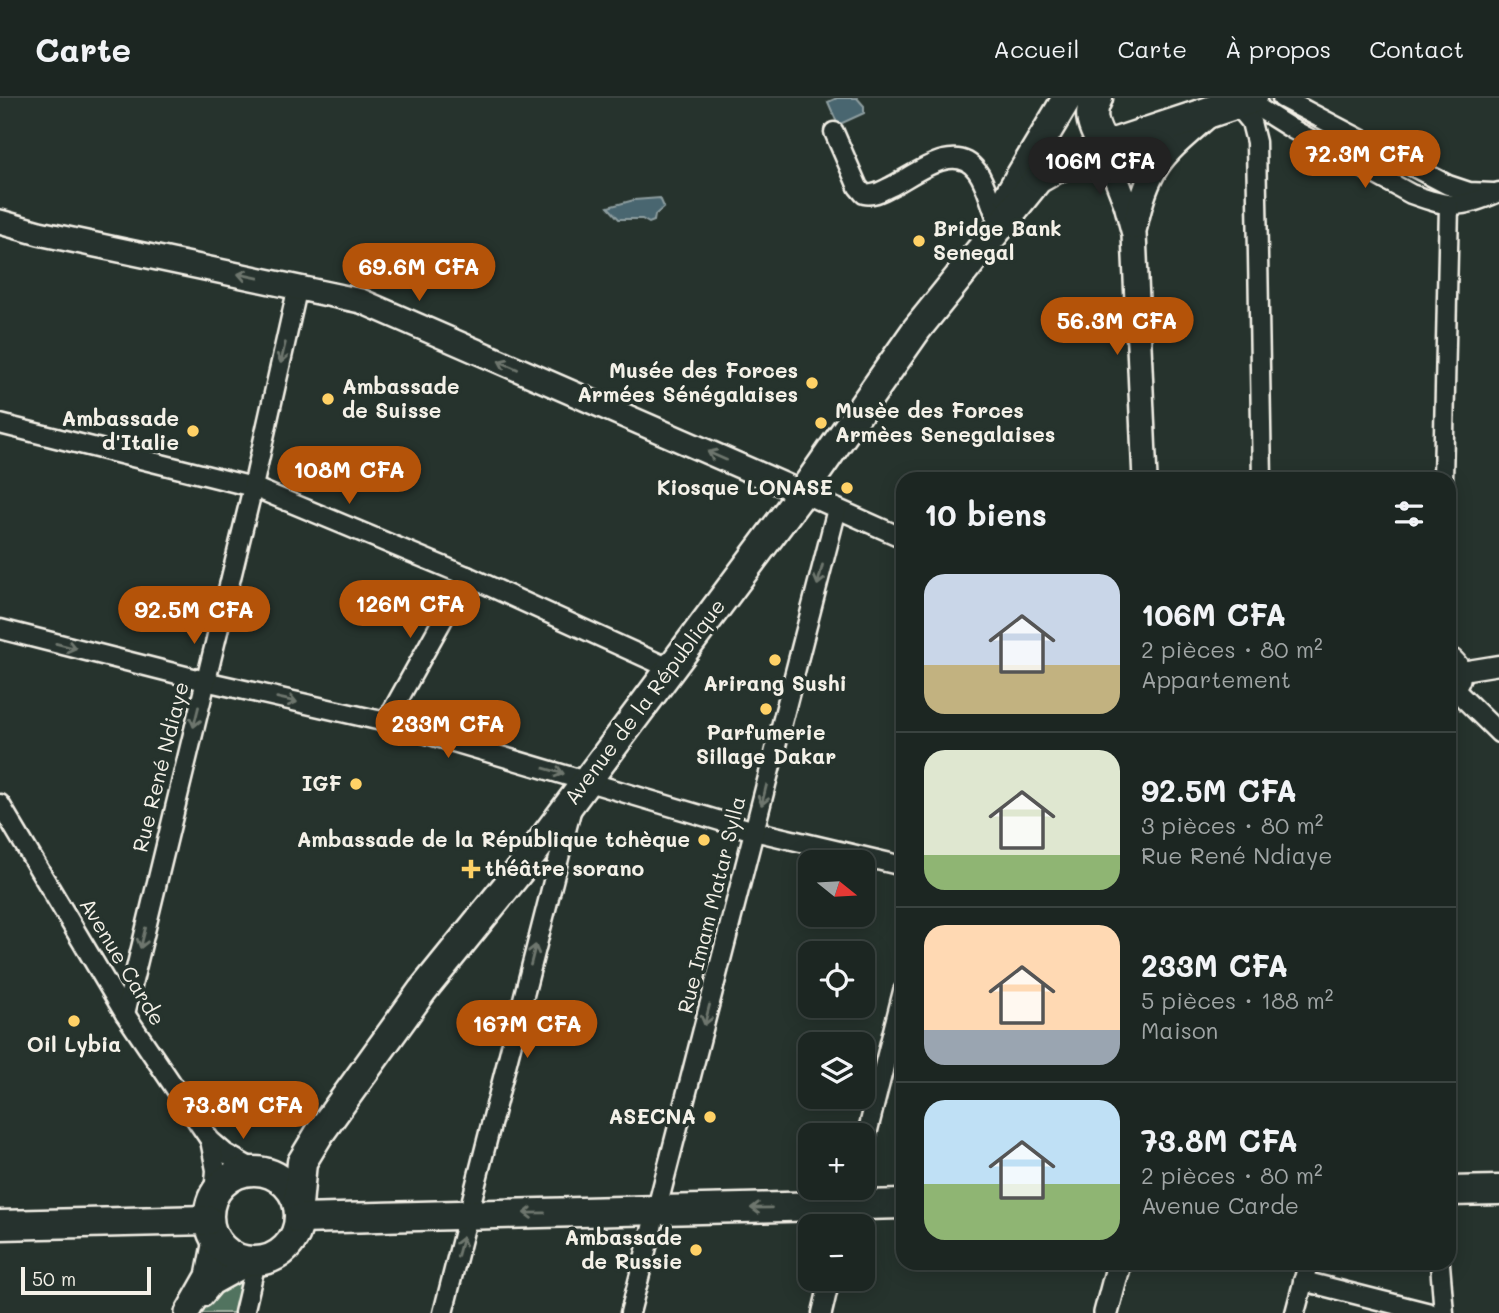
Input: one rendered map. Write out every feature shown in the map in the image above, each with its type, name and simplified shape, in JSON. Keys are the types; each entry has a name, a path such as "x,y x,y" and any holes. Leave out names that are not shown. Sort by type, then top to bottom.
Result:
{"highway":[{"path":"1097,98 1092,108 1092,120 1104,148 1237,103"}],"main road":[{"path":"967,266 1067,98"},
{"path":"967,266 1038,179 1104,148"},
{"name":"Avenue de la République","path":"298,1212 302,1162 319,1134 422,992 524,865 802,493 917,329 967,266"},
{"name":"Avenue de la République","path":"257,1171 294,1153 319,1134"},
{"path":"257,1171 272,1175 286,1184 298,1212 295,1235 286,1249 272,1258 253,1262 227,1253 212,1219 231,1177 257,1171"},
{"path":"1456,1191 1499,1189"},
{"path":"298,1212 469,1215 896,1204"},
{"path":"0,1225 212,1219"}],"street":[{"path":"1282,98 1448,185 1469,191 1498,193"},
{"path":"1134,233 1142,193 1151,173 1165,153 1237,103"},
{"path":"1237,103 1411,194 1449,205 1466,205 1498,193"},
{"path":"1237,103 1251,122 1256,142 1262,472"},
{"path":"834,132 858,187 864,194 877,193 937,162 961,159 971,164 978,172 996,216"},
{"path":"1104,148 1126,204 1134,233 1145,472"},
{"path":"1443,472 1449,205"},
{"path":"0,222 39,233 361,301 896,535"},
{"name":"Rue René Ndiaye","path":"125,1014 253,486 298,286"},
{"path":"0,424 253,486 467,576 669,668"},
{"name":"Rue Imam Matar Sylla","path":"630,1313 837,509"},
{"path":"386,722 467,576"},
{"path":"0,629 205,681 386,722 581,788 896,864"},
{"path":"1456,661 1462,671 1461,681 1456,686"},
{"path":"1462,671 1499,665"},
{"path":"1456,694 1499,733"},
{"path":"443,1313 581,788"},
{"name":"Avenue Carde","path":"0,804 125,1014 210,1140 225,1153 257,1171"},
{"path":"870,1123 896,1019"},
{"name":"Avenue Carde","path":"210,1140 216,1170 212,1219"},
{"path":"188,1310 208,1276 212,1219"},
{"path":"188,1310 212,1283 253,1262"},
{"path":"244,1313 253,1262"},
{"path":"1106,1313 1117,1270"},
{"path":"1440,1270 1444,1313"},
{"path":"1295,1313 1306,1272 1430,1313"},
{"path":"821,1313 827,1291"}],"green space":[{"path":"244,1279 236,1313 196,1313 225,1283"}],"water":[{"path":"837,98 857,98 864,106 864,113 838,125 828,102"},
{"path":"660,198 664,207 655,215 654,221 649,223 642,219 619,219 608,207 634,200"}],"place":[{"name":"Bridge Bank Senegal","path":"919,241"},
{"name":"Musée des Forces Armées Sénégalaises","path":"812,383"},
{"name":"Ambassade de Suisse","path":"328,399"},
{"name":"Musèe des Forces Armèes Senegalaises","path":"821,423"},
{"name":"Ambassade d'Italie","path":"193,431"},
{"name":"Kiosque LONASE","path":"847,488"},
{"name":"Arirang Sushi","path":"775,660"},
{"name":"Parfumerie Sillage Dakar","path":"766,709"},
{"name":"IGF","path":"356,784"},
{"name":"Ambassade de la République tchèque","path":"704,840"},
{"name":"théâtre sorano","path":"471,869"},
{"name":"Oil Lybia","path":"74,1021"},
{"name":"ASECNA","path":"710,1117"},
{"name":"Ambassade de Russie","path":"696,1250"}]}
